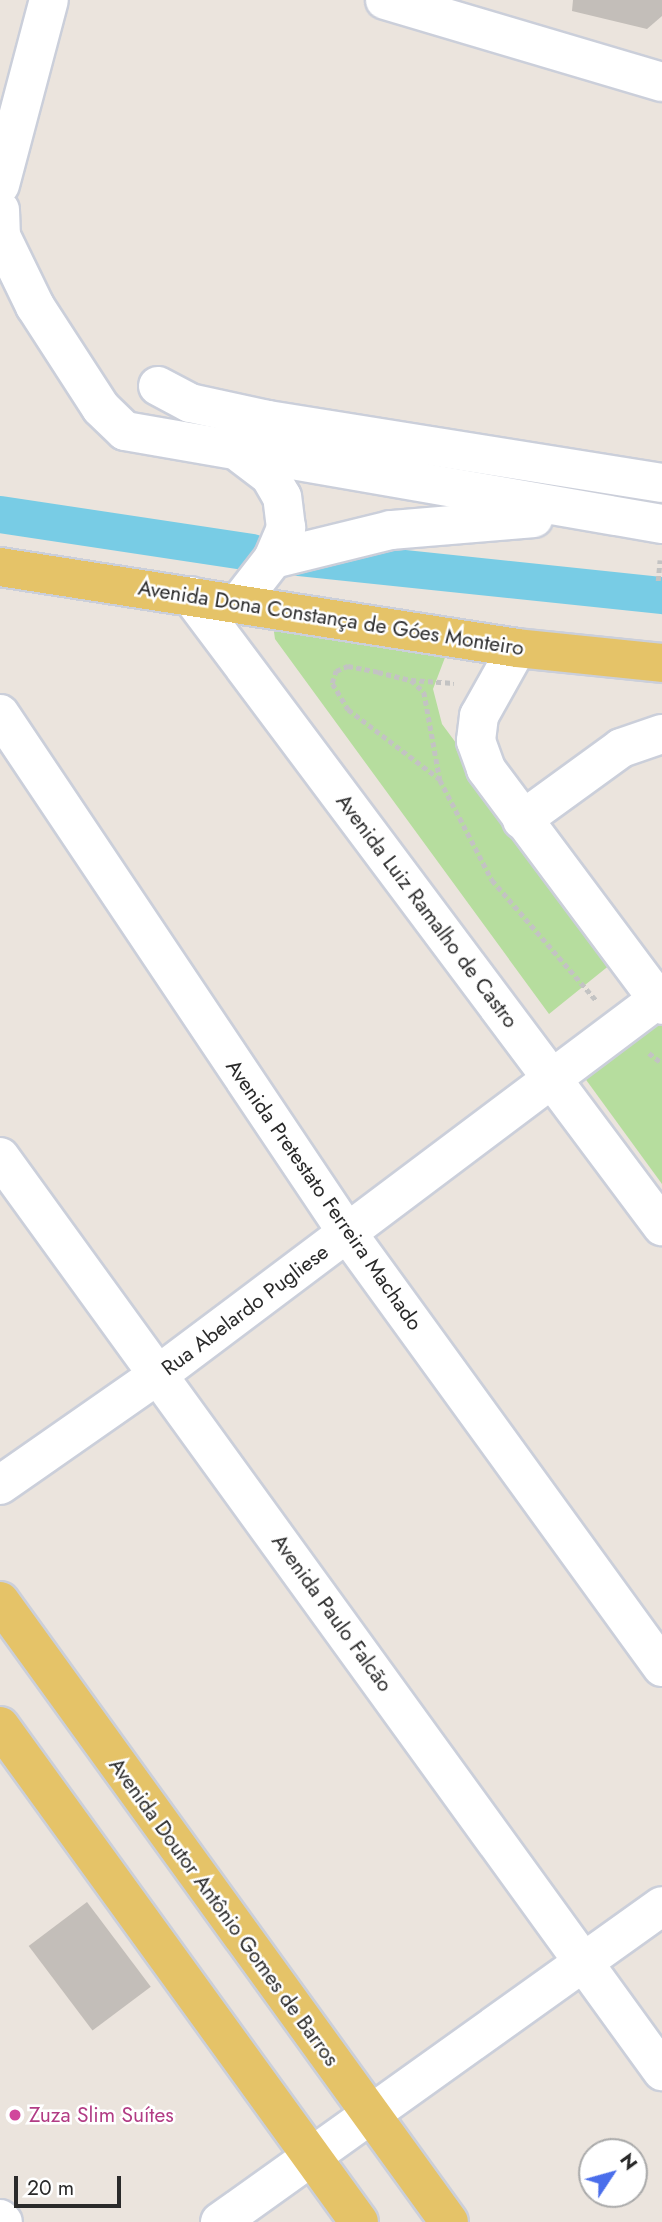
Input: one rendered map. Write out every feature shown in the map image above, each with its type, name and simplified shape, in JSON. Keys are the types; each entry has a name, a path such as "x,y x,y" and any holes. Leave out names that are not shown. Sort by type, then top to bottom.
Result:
{"main road":[{"name":"Avenida Dona Constança de Góes Monteiro","path":"0,567 517,648 662,663"},
{"name":"Avenida Doutor Antônio Gomes de Barros","path":"0,1601 449,2222"},
{"path":"0,1726 359,2222"}],"street":[{"path":"0,185 49,0"},
{"path":"385,0 662,82"},
{"path":"0,210 1,236 35,306 102,408 141,438 584,513 661,537"},
{"path":"158,386 190,403 268,419 662,483"},
{"path":"238,604 273,559 286,528 282,497 270,476 242,455"},
{"path":"273,559 391,530 584,513"},
{"name":"Avenida Luiz Ramalho de Castro","path":"191,596 662,1226"},
{"path":"517,648 490,692 476,741 486,769 660,1002"},
{"name":"Avenida Pretestato Ferreira Machado","path":"0,714 348,1234 662,1667"},
{"path":"522,820 621,748 662,734"},
{"name":"Rua Abelardo Pugliese","path":"0,1485 159,1374 619,1027 660,1002"},
{"name":"Avenida Paulo Falcão","path":"0,1157 662,2071"},
{"path":"220,2222 662,1906"}],"path":[{"path":"658,581 661,537"},
{"path":"440,779 348,709 332,683 336,671 348,666 378,672 411,680 424,692 440,779 492,880 619,1027 662,1063"}],"green space":[{"path":"272,618 449,647 433,689 442,724 616,960 549,1014 275,639"},
{"path":"662,1019 662,1184 584,1077"}],"building":[{"path":"573,0 662,0 662,16 647,29 572,11"},
{"path":"87,1902 151,1987 92,2031 29,1946"}],"waterway":[{"path":"0,514 252,552"},
{"path":"299,557 662,595"}],"place":[{"name":"Zuza Slim Suítes","path":"15,2115"}]}
